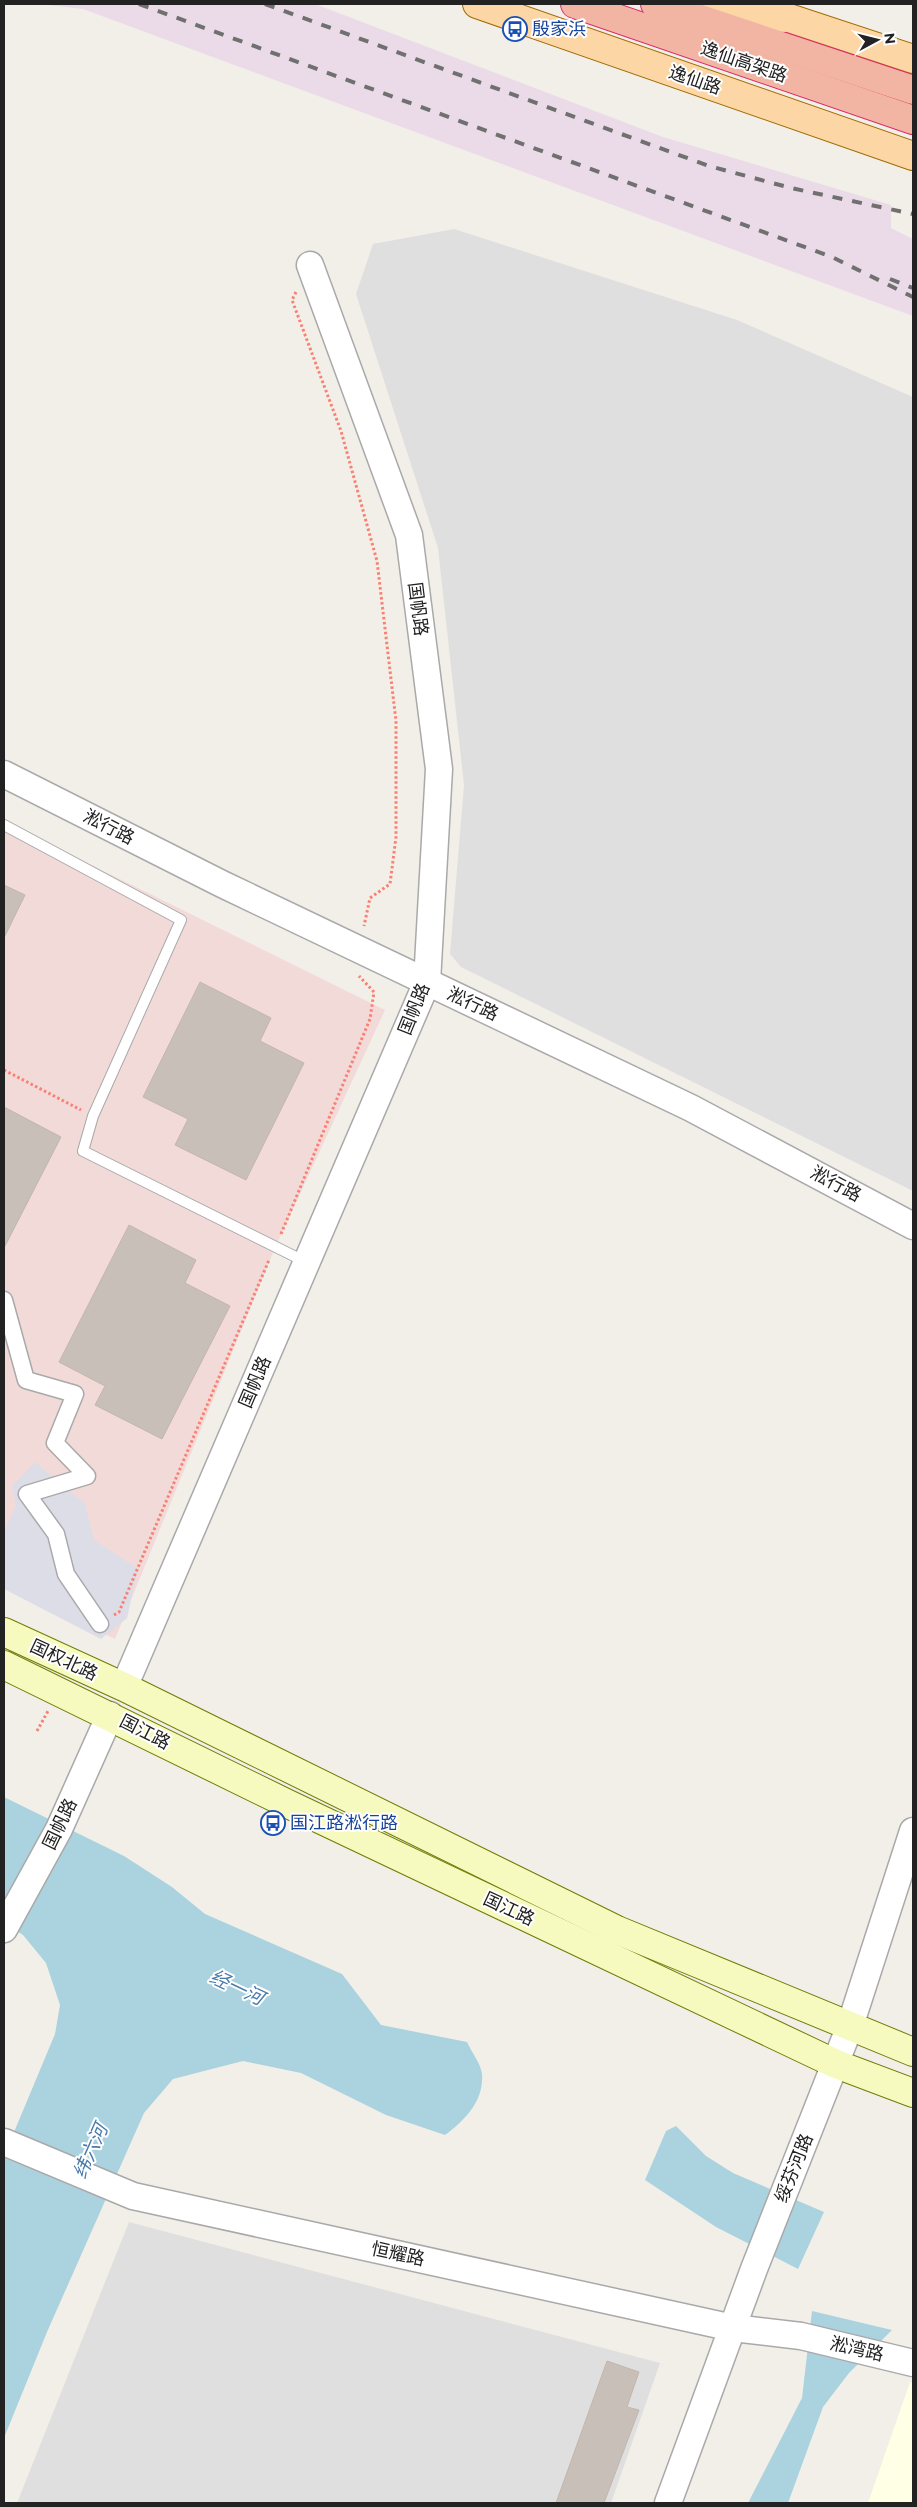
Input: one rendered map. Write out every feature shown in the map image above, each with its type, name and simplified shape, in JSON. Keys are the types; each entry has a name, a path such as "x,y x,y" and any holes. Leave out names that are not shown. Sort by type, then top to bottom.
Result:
{"highway":[{"name":"逸仙高架路","path":"575,4 913,120"},
{"name":"逸仙高架路","path":"655,4 913,90"}],"main road":[{"name":"逸仙路","path":"477,4 913,156"},
{"path":"699,4 913,79"},
{"path":"737,17 789,18 913,59"},
{"name":"国权北路","path":"4,1632 124,1687"},
{"name":"国权北路","path":"4,1665 110,1715"},
{"name":"国江路","path":"124,1687 617,1930 913,2052"},
{"name":"国江路","path":"110,1715 288,1804 836,2064 913,2093"}],"street":[{"name":"国帆路","path":"124,1687 426,982 439,769 409,535 310,265"},
{"name":"淞行路","path":"4,774 222,884 691,1108 913,1226"},
{"path":"4,1300 26,1380 75,1394 55,1443 87,1476 27,1494 56,1534 66,1574 100,1624"},
{"name":"国帆路","path":"6,1926 59,1829 110,1715"},
{"name":"绥芬河路","path":"668,2503 754,2269 850,2026 913,1831"},
{"name":"恒耀路","path":"7,2143 133,2196 732,2328 801,2336"},
{"name":"淞湾路","path":"801,2336 913,2363"}],"lane":[{"path":"4,825 181,920 93,1116 83,1151 275,1248 307,1262"}],"path":[{"path":"100,1624 119,1612 275,1248 370,1019 374,992 359,976 358,949 370,898 390,884 396,836 396,721 377,561 341,431 292,300 310,265"},
{"path":"4,1070 93,1116"},
{"path":"37,1731 58,1692"}],"shaded area":[{"path":"39,4 315,4 663,137 891,205 891,228 913,239 913,316 83,9"},
{"path":"454,229 737,320 913,397 913,1191 461,967 450,954 464,785 438,548 356,294 373,244"},
{"path":"4,822 385,1010 275,1248 115,1639 4,1587"},
{"path":"35,1462 85,1504 94,1540 138,1569 127,1618 101,1639 4,1589 4,1532 16,1506 12,1486"},
{"path":"129,2222 660,2363 611,2503 17,2503"},
{"path":"910,2382 913,2383 913,2503 868,2503"}],"water":[{"path":"4,1797 124,1856 172,1887 205,1914 342,1974 381,2025 467,2042 481,2070 482,2084 472,2109 460,2123 445,2135 386,2115 301,2073 243,2061 173,2079 144,2113 47,2332 4,2438 4,2156 55,2034 60,2005 46,1963 23,1935 4,1923"},
{"path":"676,2126 706,2156 733,2173 824,2212 798,2269 716,2227 645,2180 666,2131"},
{"path":"812,2311 892,2330 849,2373 823,2407 788,2503 748,2503 802,2398"}],"building":[{"path":"4,885 25,895 4,938"},
{"path":"200,982 271,1018 260,1041 304,1063 246,1180 175,1145 188,1119 143,1097"},
{"path":"4,1107 61,1137 4,1248"},
{"path":"129,1225 196,1260 185,1283 230,1306 162,1439 95,1405 105,1386 59,1362"},
{"path":"607,2361 639,2372 627,2407 639,2410 604,2503 556,2503"}],"railway":[{"path":"139,4 832,257 913,297"},
{"path":"265,4 709,166 791,188 913,214"},
{"path":"890,279 913,288"}],"place":[{"name":"殷家浜","path":"515,29"},
{"name":"国江路淞行路","path":"273,1823"}],"water label":[{"name":"经一河","path":"237,1987"},
{"name":"纬六河","path":"90,2151"}]}
